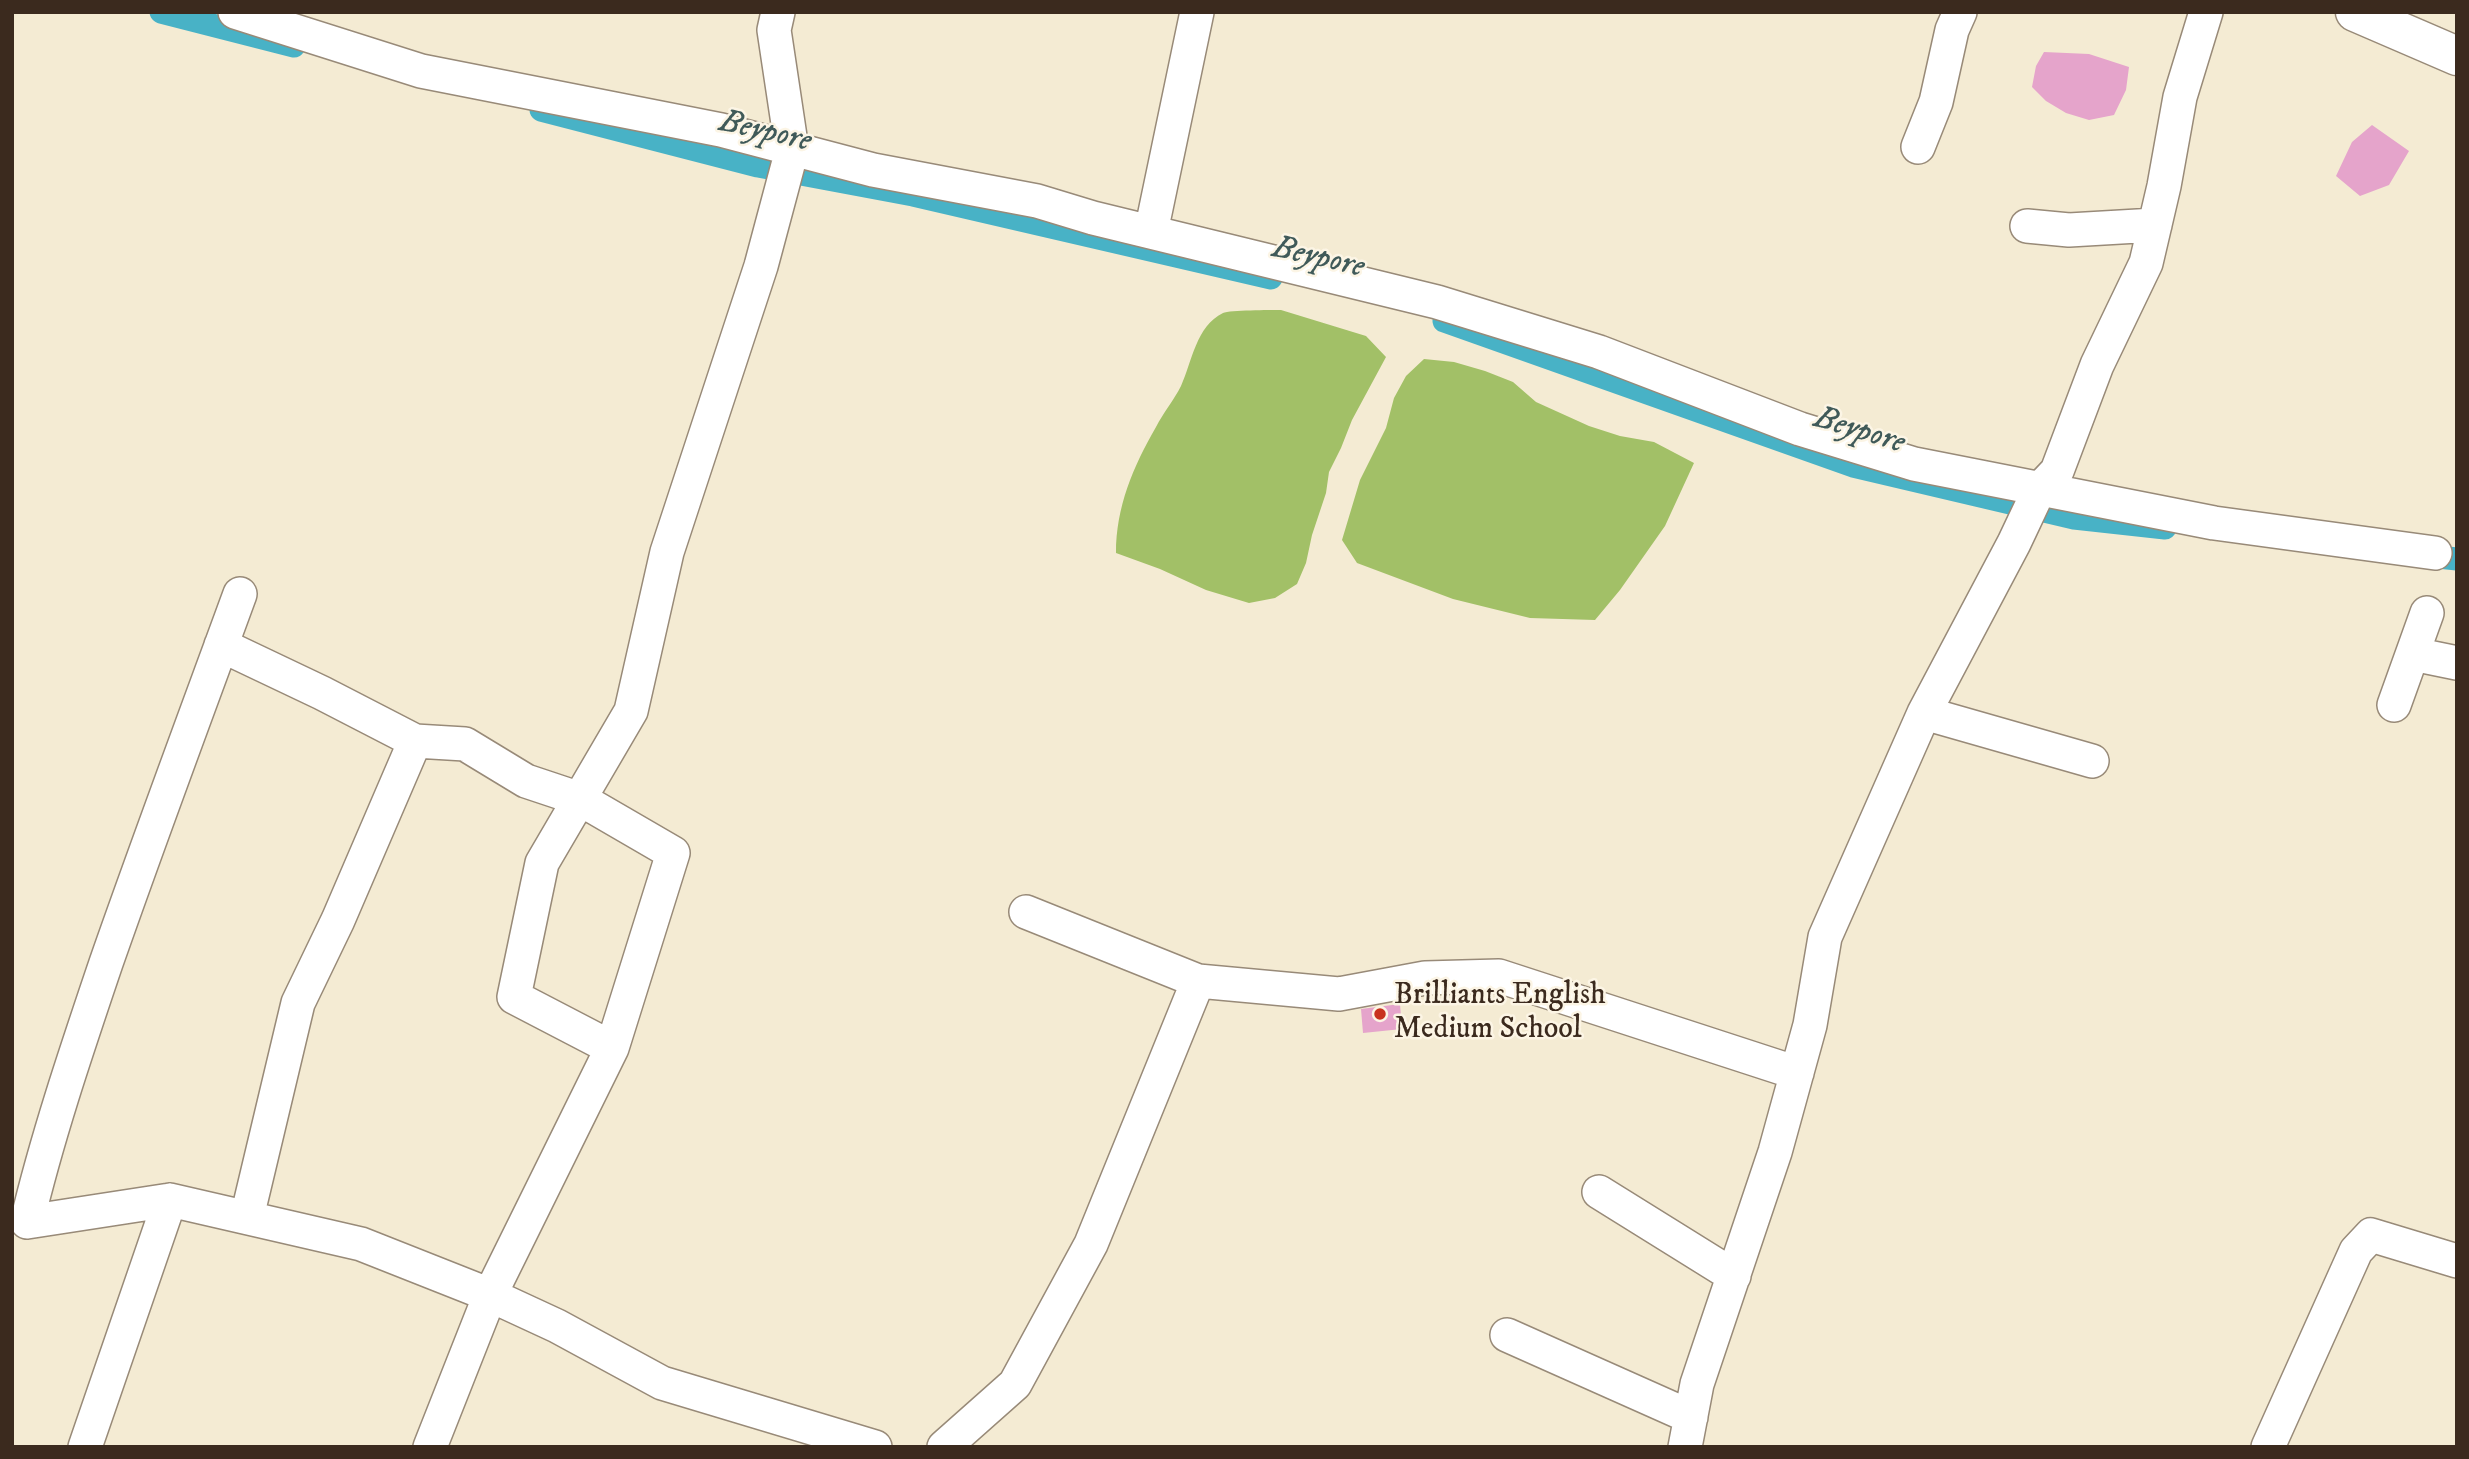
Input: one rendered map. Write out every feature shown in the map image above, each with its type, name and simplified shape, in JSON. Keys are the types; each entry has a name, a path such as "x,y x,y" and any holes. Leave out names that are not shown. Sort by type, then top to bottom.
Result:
{"main road":[{"path":"2355,12 2457,56"}],"street":[{"path":"235,12 421,71 721,130 873,170 1037,201 1093,218 1437,302 1600,352 1800,429 1914,464 2214,523 2435,553"},
{"path":"612,1048 514,997 542,863 631,711 667,552 721,380 761,266 792,150 774,30 778,12"},
{"path":"1151,232 1197,12"},
{"path":"1918,147 1936,102 1952,30 1959,12"},
{"path":"1507,1335 1688,1432 1697,1384 1774,1152 1797,1073 1810,1026 1825,937 1924,713 2039,490 2057,471 2097,365 2146,263 2180,97 2206,12"},
{"path":"2027,226 2069,230 2155,225"},
{"path":"20,1222 37,1180 72,1064 131,893 240,594"},
{"path":"2394,705 2427,613"},
{"path":"221,645 415,741 465,744 527,781 580,799 673,853 612,1048 490,1295 430,1447"},
{"path":"2413,653 2457,663"},
{"path":"1924,713 2092,761"},
{"path":"247,1217 298,1003 338,920 415,741"},
{"path":"1026,912 1198,981 1339,994 1425,978 1499,976 1797,1073"},
{"path":"944,1447 1015,1384 1085,1256 1198,981"},
{"path":"1599,1192 1734,1276"},
{"path":"20,1222 170,1200 361,1244 490,1295 556,1326 662,1383 875,1447"},
{"path":"85,1447 170,1200"},
{"path":"2268,1447 2356,1251 2371,1235 2457,1261"}],"green space":[{"path":"1281,310 1366,336 1386,357 1352,420 1329,472 1326,493 1306,563 1297,584 1275,598 1249,603 1206,590 1116,553 1117,536 1123,503 1133,472 1181,386 1201,335 1214,319 1223,313"},
{"path":"1424,359 1454,362 1485,371 1513,382 1536,402 1589,426 1620,436 1654,442 1694,463 1665,526 1620,590 1595,620 1530,618 1453,599 1357,563 1342,540 1360,480 1386,428 1394,398 1406,376"}],"building":[{"path":"2044,52 2089,54 2129,67 2126,90 2114,115 2089,120 2066,113 2046,101 2032,87 2036,66"},
{"path":"2372,125 2409,151 2389,185 2360,196 2336,176 2352,142"},
{"name":"Brilliants English Medium School","path":"1400,1004 1402,1029 1363,1033 1361,1009"}],"waterway":[{"name":"Beypore","path":"161,12 294,46"},
{"name":"Beypore","path":"541,110 758,166 913,195 1271,278"},
{"name":"Beypore","path":"1444,321 1853,466 2074,518 2165,528"},
{"name":"Beypore","path":"2419,555 2457,559"}],"place":[{"name":"Brilliants English Medium School","path":"1380,1014"}]}
